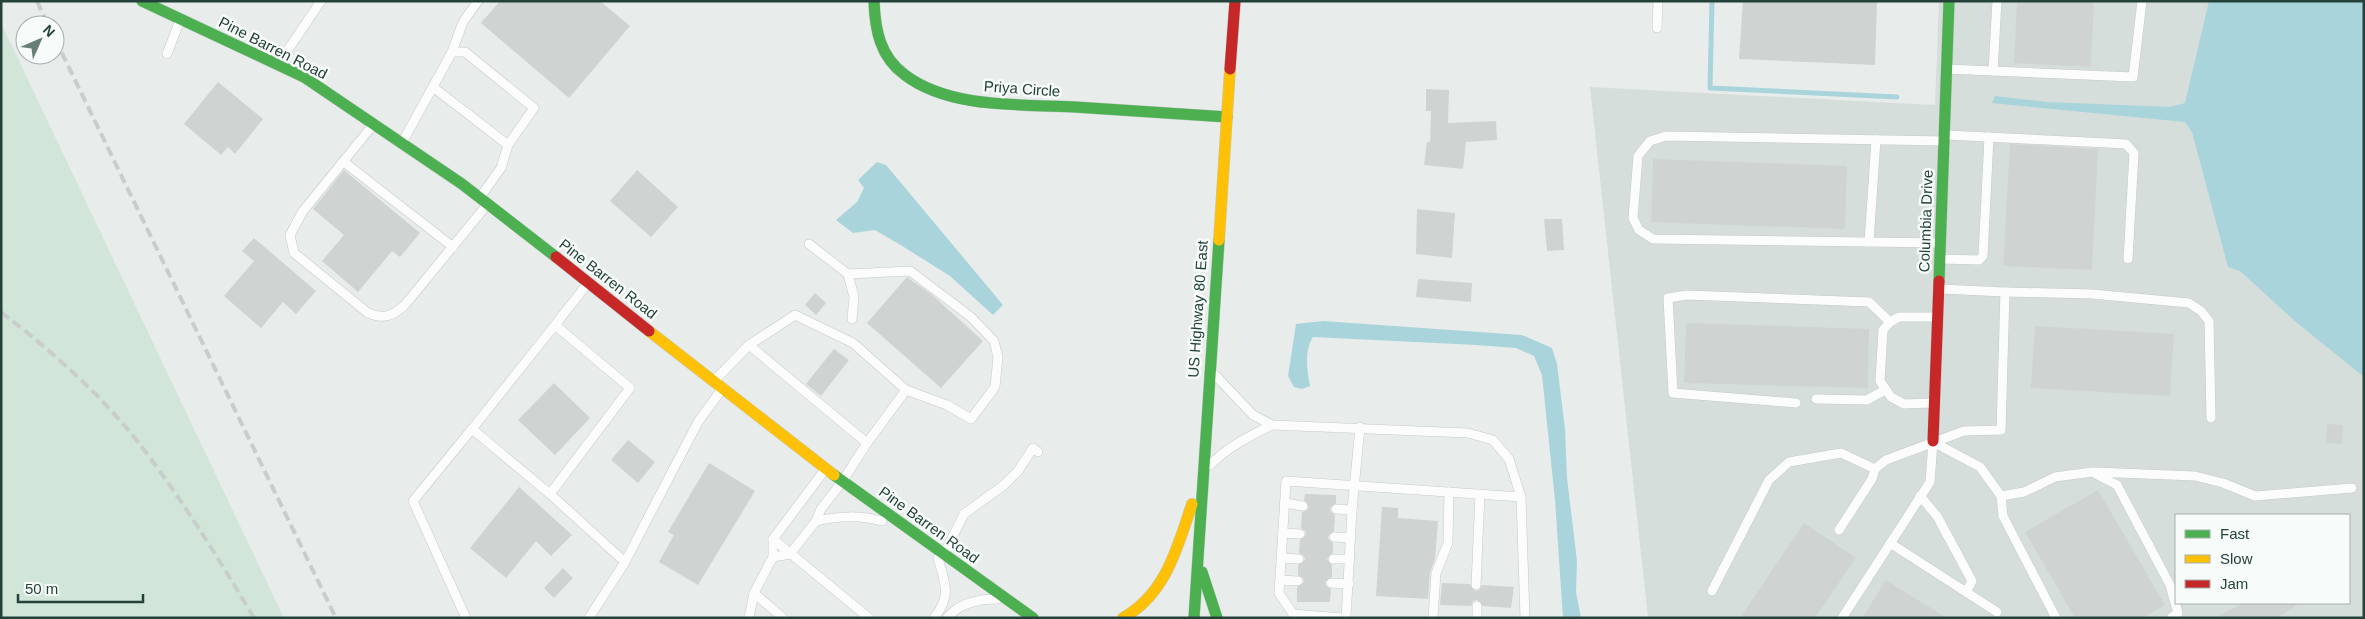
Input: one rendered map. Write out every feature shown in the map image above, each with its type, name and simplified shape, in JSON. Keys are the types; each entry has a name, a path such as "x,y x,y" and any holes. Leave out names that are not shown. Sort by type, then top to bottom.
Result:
{"main road":[{"name":"Pine Barren Road","path":"142,1 304,77 402,143 484,201 842,482 1033,618"},
{"name":"Priya Circle","path":"874,1 877,31 884,52 896,69 913,83 952,98 1227,117"},
{"name":"US Highway 80 East","path":"1194,618 1196,556 1205,470 1234,1"},
{"name":"Columbia Drive","path":"1933,441 1949,1"},
{"path":"1123,618 1145,604 1160,587 1205,470"},
{"path":"1196,556 1217,618"}],"lane":[{"path":"277,65 321,1"},
{"path":"402,143 452,52 463,22 478,1"},
{"path":"1657,28 1658,1"},
{"path":"1993,71 1997,1"},
{"path":"1946,69 2133,77 2142,1"},
{"path":"167,54 180,19"},
{"path":"374,124 303,211 290,235 294,253 368,313 380,318 393,315 414,296 453,247 484,201 501,168 508,145 534,108 465,52 452,52"},
{"path":"432,87 508,145"},
{"path":"1940,243 1653,239 1640,230 1633,218 1638,156 1650,141 1666,136 1876,140 1990,137 2126,144 2131,147 2134,153 2128,259"},
{"path":"1940,259 1979,260 1983,256 1990,137"},
{"path":"1869,242 1876,140"},
{"path":"344,162 453,247"},
{"path":"810,244 848,274 854,297 852,319"},
{"path":"589,618 625,562 717,385 749,345 795,315 853,343 906,390 947,405 971,419 995,388 998,357 994,341 972,317 910,270 848,274"},
{"path":"466,618 413,501 472,430 588,283"},
{"path":"1938,289 2092,294 2188,303 2201,311 2209,321 2211,418"},
{"path":"1839,530 1872,479 1875,469 1886,460 1964,431 2001,430 2005,292"},
{"path":"1796,403 1673,393 1668,298 1687,295 1870,302 1890,322"},
{"path":"1934,403 1904,404 1891,397 1880,380 1883,330 1890,322 1899,317 1937,317"},
{"path":"550,494 630,388 554,325"},
{"path":"749,345 867,444"},
{"path":"1210,369 1253,415 1272,425 1360,427 1468,433 1493,440 1509,460 1521,496 1525,618"},
{"path":"773,557 790,554 816,521 821,509 906,390"},
{"path":"1816,399 1867,400 1885,390"},
{"path":"1205,470 1223,452 1272,425"},
{"path":"1346,618 1352,510 1360,427"},
{"path":"472,430 550,494 625,562"},
{"path":"1933,441 1980,467 2001,496 2003,516 2056,618"},
{"path":"1842,618 1930,482 1933,441"},
{"path":"934,618 946,600 947,588 939,552 964,514 1004,485 1018,471 1033,448 1038,452"},
{"path":"1712,591 1769,480 1789,462 1841,454 1875,469"},
{"path":"749,618 754,593 773,557 773,539 826,469"},
{"path":"2001,496 2024,492 2055,478 2092,472 2195,476 2223,483 2255,496 2352,488"},
{"path":"2092,472 2117,485 2170,585 2175,602"},
{"path":"1342,618 1293,614 1279,593 1286,481 1521,496"},
{"path":"1433,618 1436,573 1448,543 1449,492"},
{"path":"1476,585 1480,494"},
{"path":"1920,496 1937,516 1972,581 1966,592"},
{"path":"1284,503 1303,506"},
{"path":"1336,509 1352,510"},
{"path":"816,521 858,515 906,527"},
{"path":"1283,533 1300,534"},
{"path":"1334,536 1351,538"},
{"path":"773,539 870,618"},
{"path":"1890,543 1997,612"},
{"path":"1282,558 1299,559"},
{"path":"1333,559 1350,560"},
{"path":"1280,580 1298,581"},
{"path":"1331,583 1349,584"},
{"path":"754,593 783,618"},
{"path":"948,618 952,612 972,602 1006,599"},
{"path":"2171,618 2178,613 2175,604"},
{"path":"1477,606 1477,618"}],"shaded area":[{"path":"1939,1 2364,1 2364,618 1648,618 1590,87 1935,105"}],"green space":[{"path":"1,23 15,52 15,65 21,65 284,618 1,618"}],"water":[{"path":"2209,1 2364,1 2364,377 2296,322 2240,271 2228,267 2192,132 2185,122 1992,103 1995,96 2047,102 2170,107 2185,103"},
{"path":"877,162 886,165 1003,305 993,315 950,276 899,244 875,230 853,233 836,220 857,202 864,188 858,180"},
{"path":"1323,321 1522,335 1552,348 1557,364 1565,429 1567,478 1577,561 1576,592 1581,618 1563,618 1555,500 1542,375 1534,356 1516,348 1313,337 1307,354 1310,386 1302,389 1294,387 1288,376 1296,324"}],"building":[{"path":"500,1 600,1 630,26 569,98 481,23"},
{"path":"1743,1 1877,1 1875,65 1739,59"},
{"path":"2017,1 2094,1 2091,67 2014,63"},
{"path":"218,82 263,119 235,154 228,147 221,155 184,124"},
{"path":"1426,89 1449,90 1448,123 1496,121 1497,140 1466,142 1463,169 1424,165 1427,142 1430,142 1431,111 1426,111"},
{"path":"2010,144 2098,149 2092,270 2003,266"},
{"path":"1653,159 1847,166 1845,229 1651,222"},
{"path":"344,170 420,233 400,257 392,251 358,292 322,261 344,235 313,209"},
{"path":"637,170 678,207 651,237 610,201"},
{"path":"1417,209 1455,213 1452,258 1416,254"},
{"path":"1544,219 1562,219 1564,250 1547,251"},
{"path":"254,238 316,291 296,314 283,302 261,328 224,296 254,261 242,251"},
{"path":"907,277 931,294 983,341 941,388 867,323"},
{"path":"1418,279 1472,283 1471,302 1416,297"},
{"path":"815,293 826,303 816,315 805,305"},
{"path":"1686,323 1869,329 1868,388 1684,383"},
{"path":"2035,326 2174,334 2170,396 2031,388"},
{"path":"834,349 849,360 821,396 806,384"},
{"path":"554,383 590,418 555,455 518,420"},
{"path":"2327,424 2343,425 2342,444 2326,443"},
{"path":"628,440 655,462 638,483 611,460"},
{"path":"709,463 755,491 698,585 659,562 674,535 668,532"},
{"path":"519,487 572,535 551,556 536,541 506,578 470,548"},
{"path":"2098,490 2165,605 2143,618 2075,618 2025,532"},
{"path":"1305,494 1336,495 1336,503 1330,508 1331,512 1335,515 1334,531 1328,536 1329,540 1333,543 1333,553 1327,559 1332,565 1332,577 1325,582 1326,586 1331,589 1330,602 1297,602 1297,587 1304,582 1303,578 1298,575 1298,565 1305,560 1304,556 1299,553 1300,540 1306,535 1305,531 1301,528 1302,512 1309,507 1304,500"},
{"path":"1382,507 1398,508 1398,518 1438,521 1435,559 1430,572 1428,599 1376,596"},
{"path":"1804,523 1856,558 1815,618 1740,618"},
{"path":"563,568 573,578 554,598 544,588"},
{"path":"1886,580 1947,618 1862,618"},
{"path":"1442,583 1470,584 1475,591 1479,590 1482,585 1514,587 1511,608 1483,606 1477,600 1473,601 1471,606 1440,605"},
{"path":"2241,604 2298,604 2277,618 2216,618"}],"waterway":[{"path":"1712,1 1710,88 1897,97"}],"railway":[{"path":"37,1 43,15"},
{"path":"65,60 336,618"},
{"path":"1,312 71,371 104,403 134,437 182,503 254,618"}],"traffic: fast":[{"path":"142,1 304,77 462,184 556,257"},
{"path":"874,1 880,42 890,60 905,75 923,86 943,94 987,103 1009,105 1075,107 1227,117"},
{"path":"1939,281 1949,1"},
{"path":"1194,618 1219,240"},
{"path":"834,475 1033,618"},
{"path":"1202,572 1217,618"}],"traffic: slow":[{"path":"1219,240 1230,69"},
{"path":"649,331 834,475"},
{"path":"1123,618 1138,608 1160,583 1175,553 1192,504"}],"traffic: jam":[{"path":"1230,69 1235,1"},
{"path":"556,257 649,331"},
{"path":"1933,441 1939,281"}]}
